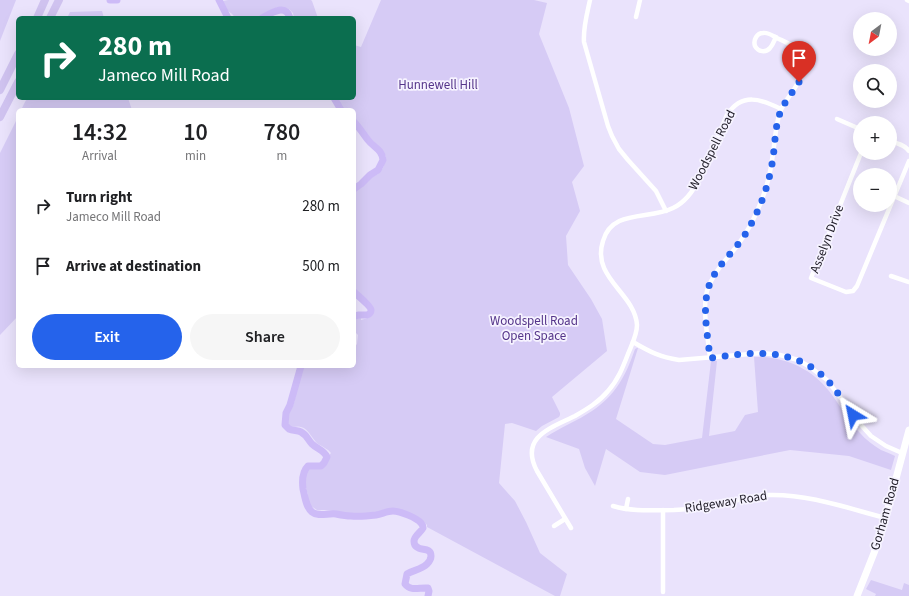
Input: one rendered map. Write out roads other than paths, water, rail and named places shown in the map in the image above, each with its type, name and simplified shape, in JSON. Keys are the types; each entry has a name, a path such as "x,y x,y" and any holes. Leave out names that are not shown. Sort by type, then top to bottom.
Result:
{"highway":[{"path":"37,16 45,0"},
{"path":"51,16 59,0"},
{"path":"0,90 16,58"},
{"path":"0,117 16,86"}],"main road":[{"name":"Gorham Road","path":"857,596 885,518 909,430"}],"street":[{"path":"590,0 584,29 584,42 608,126 616,142 628,160 661,198 666,211"},
{"path":"636,18 640,0"},
{"path":"710,358 706,310 707,293 711,280 746,234 755,216 762,199 771,168 777,122 781,110 799,82 801,73 801,65 798,54 789,44 776,37 760,33 755,38 755,45 761,51 766,51 771,47 776,37"},
{"name":"Woodspell Road","path":"571,528 534,466 532,456 533,447 541,434 585,410 596,403 605,394 618,378 633,342 637,324 635,317 628,303 605,270 601,258 601,247 604,236 617,222 628,218 666,211 680,203 691,193 696,186 727,115 733,107 741,101 753,99 764,102 781,110"},
{"path":"837,119 853,126"},
{"path":"897,144 909,151"},
{"name":"Asselyn Drive","path":"897,189 909,161"},
{"name":"Asselyn Drive","path":"853,173 811,278 846,292 851,292 854,290 887,212"},
{"path":"897,197 909,203"},
{"path":"891,276 909,282"},
{"path":"633,342 654,354 679,360 769,353 791,358 804,363 827,380 866,432 886,446 902,452"},
{"name":"Ridgeway Road","path":"613,506 637,511 699,508 715,506 746,497 785,495 813,499 885,518"},
{"path":"626,509 628,499"},
{"path":"663,510 663,592"},
{"path":"554,526 565,519"}],"waterway":[{"path":"110,0 117,0"},
{"path":"219,0 227,16"},
{"path":"266,16 278,10 285,11 289,16"},
{"path":"335,100 340,108"},
{"path":"356,124 370,143 381,153 383,160 378,170 356,188"},
{"path":"356,294 371,310 367,315 356,316"},
{"path":"300,368 290,405 286,413 285,425 289,429 303,433 312,444 327,457 321,466 308,466 305,471 303,486 308,507 312,512 317,514 345,516 378,515 389,511 396,511 419,521 423,525 423,528 415,537 414,544 419,548 428,550 431,553 431,557 425,566 407,574 405,584 413,589 428,588 428,596"}],"park label":[{"name":"Hunnewell Hill","path":"438,85"},
{"name":"Woodspell Road Open Space","path":"534,328"}]}
